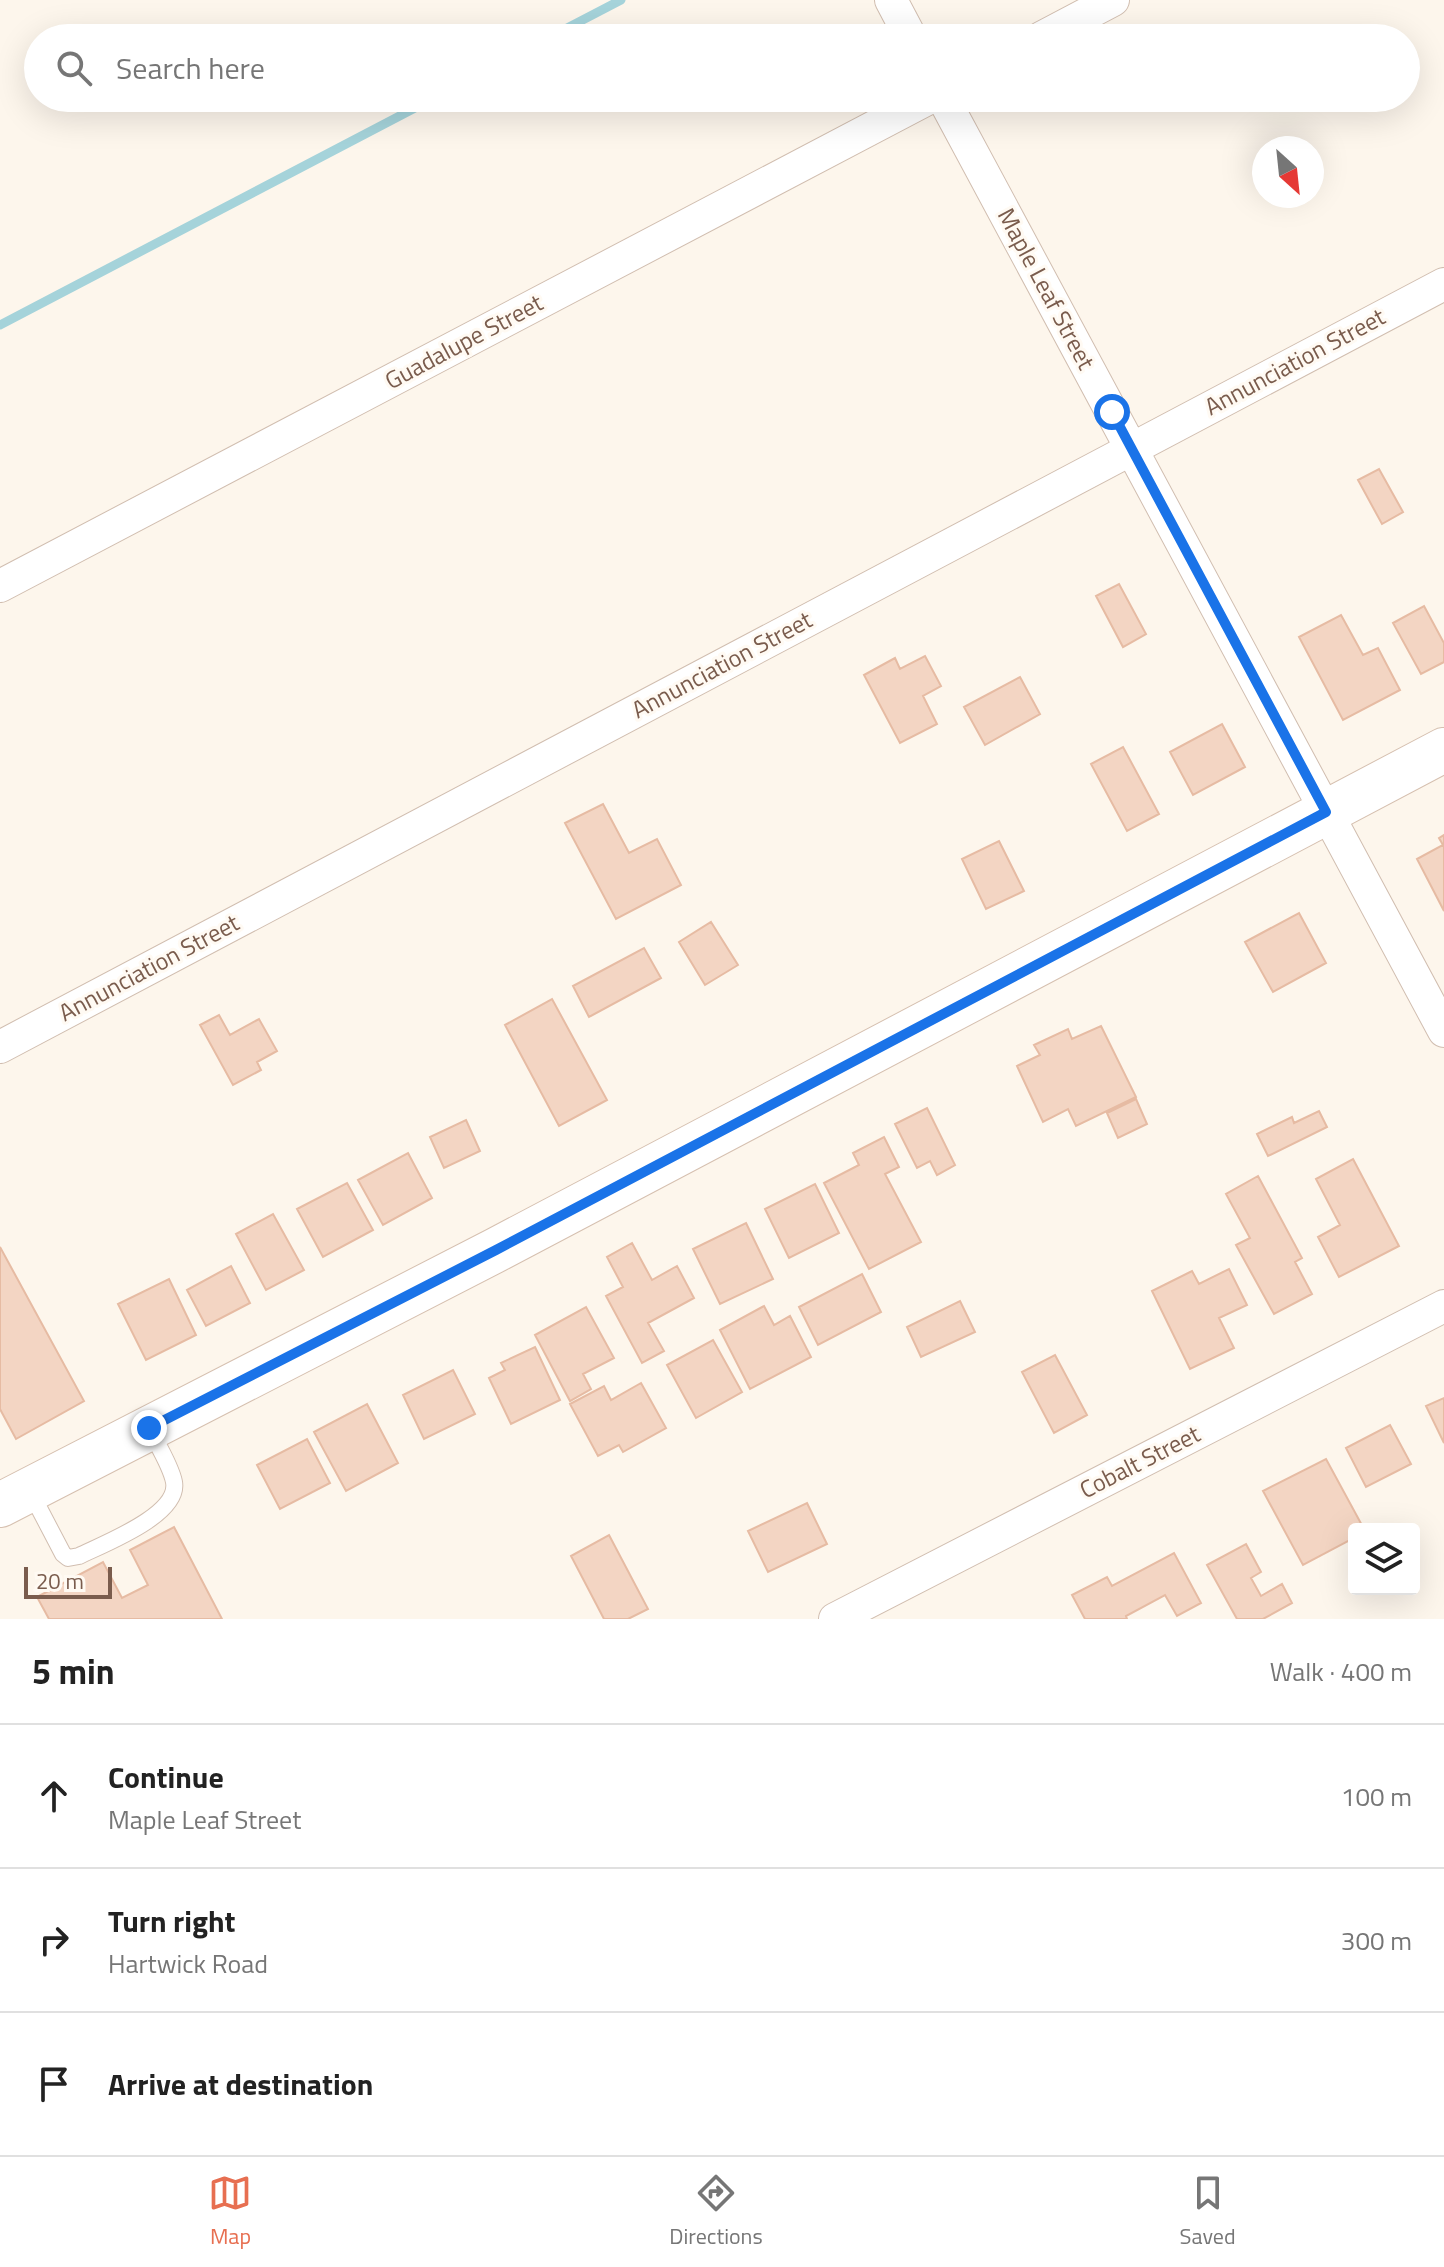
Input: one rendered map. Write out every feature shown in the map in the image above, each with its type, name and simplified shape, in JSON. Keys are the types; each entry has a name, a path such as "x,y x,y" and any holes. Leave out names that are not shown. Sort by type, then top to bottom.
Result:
{"street":[{"path":"891,0 904,24"},
{"path":"1068,24 1113,0"},
{"name":"Guadalupe Street","path":"0,586 902,112"},
{"name":"Maple Leaf Street","path":"951,112 1444,1031"},
{"name":"Annunciation Street","path":"0,1047 1444,284"},
{"path":"10,1494 149,1428 496,1250 1444,750"},
{"name":"Cobalt Street","path":"835,1619 1444,1306"}],"lane":[{"path":"10,1494 63,1554 68,1558 79,1556 153,1518 167,1505 174,1491 174,1481 149,1428"}],"building":[{"path":"1379,469 1403,512 1382,524 1358,480"},
{"path":"1119,584 1146,634 1123,647 1096,596"},
{"path":"1424,606 1444,643 1444,662 1421,674 1393,623"},
{"path":"1341,615 1363,655 1378,648 1400,690 1343,720 1299,637"},
{"path":"925,656 941,686 923,696 937,724 900,743 864,675 895,658 900,669"},
{"path":"1020,677 1040,714 985,745 964,707"},
{"path":"1222,724 1245,767 1193,795 1170,752"},
{"path":"1123,747 1159,814 1127,831 1091,764"},
{"path":"603,804 629,853 657,839 681,885 616,919 565,823"},
{"path":"1444,835 1444,911 1417,859 1443,845 1439,838"},
{"path":"999,841 1024,891 986,909 962,859"},
{"path":"1299,913 1326,963 1273,992 1245,942"},
{"path":"711,922 738,965 705,985 679,942"},
{"path":"644,948 661,978 589,1017 573,986"},
{"path":"552,999 607,1100 559,1126 505,1025"},
{"path":"219,1015 230,1035 259,1019 277,1051 257,1062 261,1070 233,1085 200,1025"},
{"path":"1101,1026 1136,1097 1076,1126 1068,1109 1043,1122 1017,1066 1040,1055 1034,1045 1068,1029 1072,1039"},
{"path":"1136,1099 1147,1124 1118,1138 1107,1113"},
{"path":"927,1108 955,1165 937,1175 930,1161 917,1168 895,1124"},
{"path":"1319,1111 1327,1127 1268,1156 1257,1134 1292,1117 1294,1123"},
{"path":"466,1120 480,1151 444,1168 430,1137"},
{"path":"884,1137 899,1167 885,1174 921,1242 869,1269 824,1183 859,1165 853,1153"},
{"path":"408,1153 432,1198 383,1225 358,1180"},
{"path":"1353,1159 1399,1246 1339,1277 1318,1237 1340,1225 1316,1179"},
{"path":"1258,1176 1302,1258 1295,1262 1312,1294 1274,1314 1236,1245 1250,1238 1226,1194"},
{"path":"347,1183 373,1230 323,1257 297,1209"},
{"path":"815,1184 839,1233 789,1258 765,1209"},
{"path":"273,1214 304,1270 266,1290 236,1234"},
{"path":"746,1223 773,1279 720,1304 693,1249"},
{"path":"632,1243 652,1280 677,1266 694,1298 648,1323 664,1351 642,1363 606,1296 623,1287 607,1257"},
{"path":"0,1247 84,1401 16,1439 0,1409"},
{"path":"231,1266 250,1303 206,1326 187,1290"},
{"path":"1229,1269 1247,1305 1219,1318 1234,1348 1190,1369 1152,1291 1192,1271 1199,1284"},
{"path":"862,1274 881,1312 818,1345 799,1307"},
{"path":"169,1279 196,1335 146,1360 118,1304"},
{"path":"960,1301 975,1332 921,1357 907,1327"},
{"path":"764,1306 774,1325 790,1316 811,1357 750,1389 720,1330"},
{"path":"586,1307 614,1358 583,1374 591,1389 570,1401 535,1335"},
{"path":"713,1340 742,1392 696,1418 667,1365"},
{"path":"535,1347 560,1400 511,1424 489,1378 505,1370 501,1363"},
{"path":"1055,1355 1087,1415 1054,1433 1022,1372"},
{"path":"453,1370 475,1414 424,1439 403,1395"},
{"path":"641,1383 666,1428 623,1452 619,1445 598,1456 570,1404 604,1386 611,1400"},
{"path":"1444,1398 1444,1443 1426,1406"},
{"path":"367,1404 398,1463 346,1491 314,1432"},
{"path":"1390,1425 1411,1464 1366,1487 1346,1448"},
{"path":"307,1439 330,1483 280,1509 257,1465"},
{"path":"1326,1459 1361,1523 1348,1523 1348,1541 1303,1565 1263,1491"},
{"path":"807,1503 827,1544 768,1572 748,1531"},
{"path":"174,1527 222,1619 49,1619 37,1597 103,1562 122,1598 148,1585 130,1550"},
{"path":"609,1535 648,1609 628,1619 604,1619 571,1556"},
{"path":"1246,1544 1261,1572 1251,1578 1261,1596 1282,1584 1292,1603 1263,1619 1237,1619 1207,1565"},
{"path":"1174,1553 1201,1603 1177,1616 1165,1595 1126,1616 1127,1619 1085,1619 1072,1595 1107,1577 1112,1586"}],"waterway":[{"path":"575,24 621,0"},
{"path":"0,325 407,112"}],"route":[{"path":"149,1428 496,1250 1326,812 1112,412"}]}
